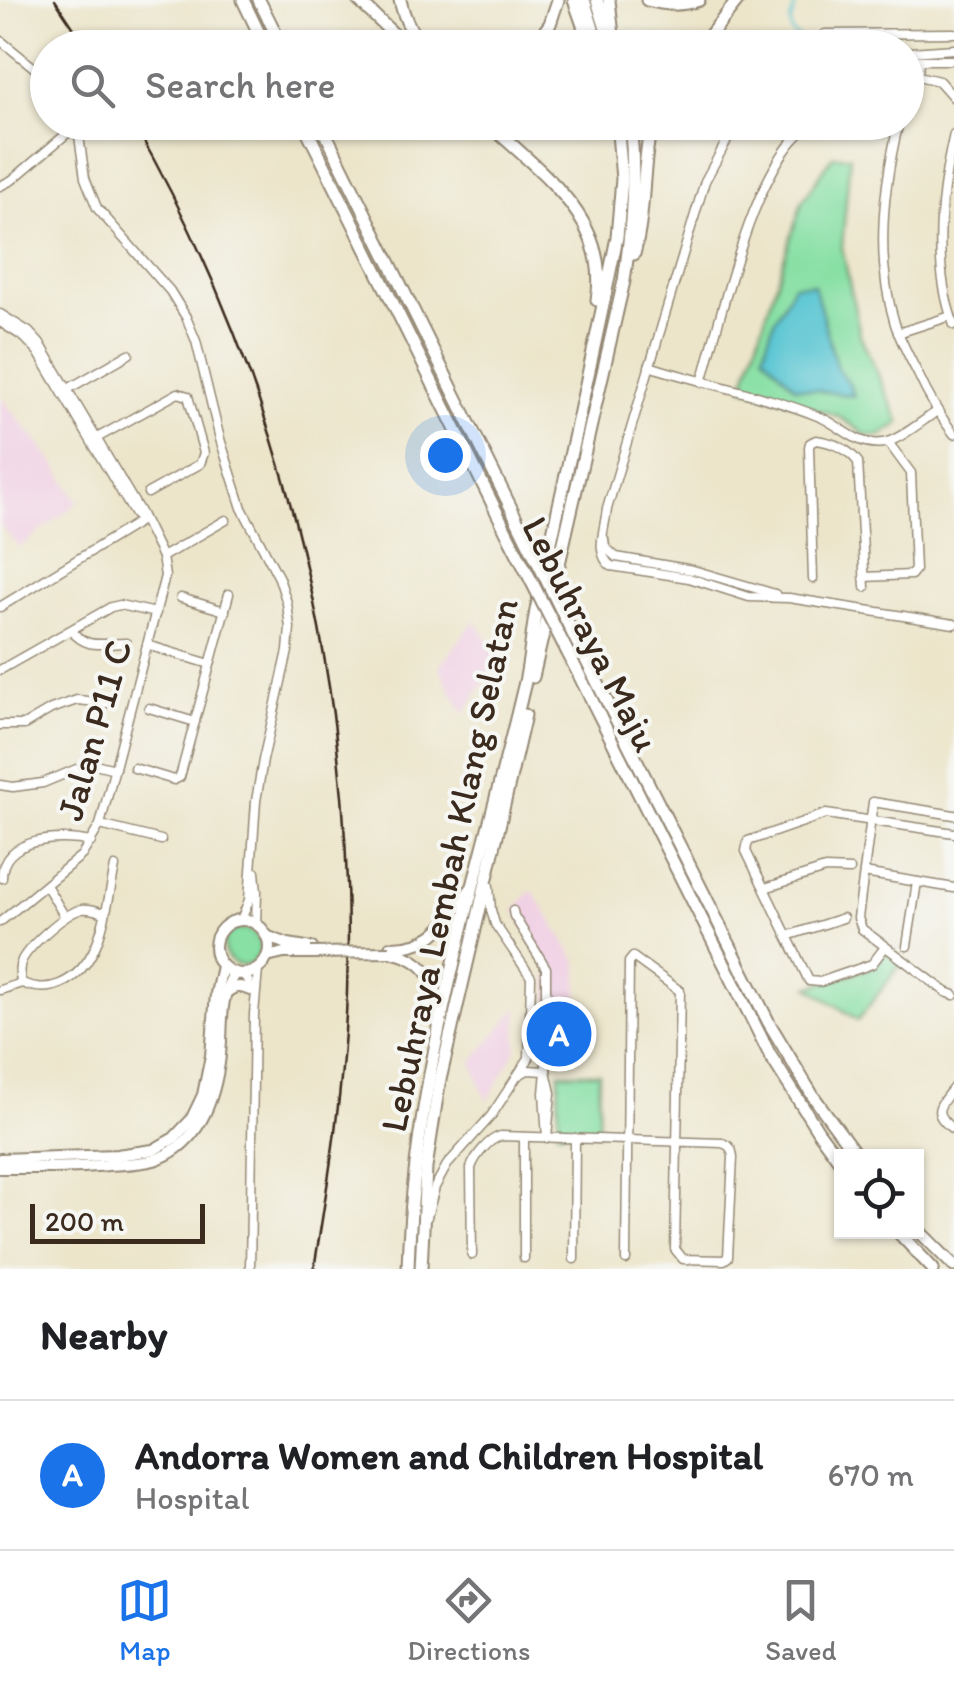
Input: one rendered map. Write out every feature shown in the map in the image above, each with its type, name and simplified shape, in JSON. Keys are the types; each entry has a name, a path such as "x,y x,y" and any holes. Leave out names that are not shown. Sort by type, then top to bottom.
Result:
{"highway":[{"path":"243,0 257,30"},
{"path":"259,0 274,30"},
{"path":"358,0 389,30"},
{"path":"400,0 412,30"},
{"path":"546,30 558,0"},
{"path":"574,0 585,30"},
{"path":"584,0 593,30"},
{"path":"597,0 607,30"},
{"path":"609,0 613,30"},
{"path":"647,0 668,5 699,0"},
{"path":"714,30 738,0"},
{"name":"Lebuhraya Maju","path":"312,140 770,1055 834,1153"},
{"name":"Lebuhraya Maju","path":"329,140 576,642 778,1040 852,1149"},
{"path":"506,140 560,192 588,227 599,290 594,348"},
{"name":"Lebuhraya Lembah Klang Selatan","path":"408,1269 418,1137 472,887 525,686 534,618 620,218 619,140"},
{"name":"Lebuhraya Lembah Klang Selatan","path":"421,1269 426,1168 439,1084 624,281 634,179 631,140"},
{"path":"624,281 638,241 648,140"},
{"path":"924,1236 954,1266"},
{"path":"905,1239 933,1269"}],"main road":[{"path":"267,957 312,951 390,950 415,944 445,927 472,887"},
{"path":"0,1159 118,1156 153,1150 174,1138 191,1120 203,1095 222,966 216,952 217,937 227,925 242,920 256,924 266,936 267,957 258,970 239,974 226,986 212,1098 199,1126 180,1145 144,1162 0,1168"},
{"path":"266,936 312,951"},
{"path":"390,950 410,957 430,976 436,990 440,1030"},
{"path":"222,966 239,974"},
{"path":"225,994 236,986 250,990"}],"street":[{"path":"924,33 954,33"},
{"path":"0,40 30,65"},
{"path":"924,51 954,49"},
{"path":"924,60 954,60"},
{"path":"924,78 941,82 954,98"},
{"path":"898,333 952,320 940,237 944,180 954,134"},
{"path":"0,186 58,140"},
{"path":"79,140 85,178 96,208 170,291 186,317 242,508 287,603 288,651 260,774 249,900 242,920"},
{"path":"727,140 705,181 649,366 607,509 602,556 606,564 683,577 742,595 788,598 954,624"},
{"path":"702,382 758,196 794,140"},
{"path":"895,140 883,238 891,306 898,333 936,412 954,434"},
{"path":"0,314 36,338 98,438 162,557 226,520"},
{"path":"0,322 38,352 134,515 142,520"},
{"path":"68,389 129,354"},
{"path":"649,366 823,418 862,442 888,442 936,412"},
{"path":"98,438 178,393 188,396 203,459 148,493"},
{"path":"813,579 809,447 816,440 830,442 858,462 864,582 911,575 915,570 911,473 888,442"},
{"path":"0,608 142,520"},
{"path":"604,538 606,547 616,557 693,570 788,598"},
{"name":"Jalan P11 C","path":"0,922 71,865 91,842 100,824 165,576 162,557"},
{"path":"657,563 657,569 664,574"},
{"path":"718,588 736,589 744,585"},
{"path":"744,585 745,590 756,596"},
{"path":"134,768 174,780 180,777 230,594"},
{"path":"181,598 225,610"},
{"path":"0,670 116,605 156,612"},
{"path":"71,630 86,644 126,643"},
{"path":"147,645 210,664"},
{"path":"0,725 24,725 76,700 108,702"},
{"path":"149,708 195,722"},
{"path":"0,785 43,784 91,763 115,770"},
{"path":"954,814 873,802 859,924 954,995"},
{"path":"885,947 872,964 816,983 807,978 746,852 746,844 751,838 826,814 954,834"},
{"path":"100,824 161,840"},
{"path":"2,878 4,860 24,846 63,838 91,842"},
{"path":"254,858 256,924"},
{"path":"0,990 22,983 52,986 72,978 94,952 115,867"},
{"path":"765,888 825,869 850,870"},
{"path":"864,874 954,888"},
{"path":"422,1225 446,1166 491,1116 529,1058 531,977 495,924 487,880"},
{"path":"907,946 917,882"},
{"path":"46,885 66,917"},
{"path":"22,983 19,970 24,956 66,917 85,908 105,913"},
{"path":"513,911 546,968 546,1067 552,1093 547,1138"},
{"path":"786,936 843,918"},
{"path":"472,1255 473,1162 494,1138 524,1137 547,1138 575,1138 627,1140 677,1141 727,1144 732,1151 728,1257 683,1259 675,1249 677,1141 680,990 633,957 630,958 627,1140 626,1260"},
{"path":"250,1269 258,970"},
{"path":"239,974 248,981 254,1014"},
{"path":"530,1020 546,1019"},
{"path":"529,1058 546,1067"},
{"path":"516,1078 528,1070 546,1067"},
{"path":"954,1086 938,1110 942,1120 954,1130"},
{"path":"524,1137 524,1258"},
{"path":"574,1259 575,1138"}],"shaded area":[{"path":"0,396 55,464 78,502 19,548 0,525"},
{"path":"475,620 500,658 464,714 439,667"},
{"path":"530,891 578,963 576,1051 548,1052 548,969 515,910"},
{"path":"518,1007 517,1048 487,1102 472,1062"}],"green space":[{"path":"833,156 850,156 842,247 860,335 900,423 880,436 866,435 838,416 743,387 802,202"},
{"path":"242,929 255,934 260,947 255,960 242,965 229,960 224,947 229,934"},
{"path":"887,953 901,964 858,1020 809,987 876,966"},
{"path":"559,1073 599,1073 598,1132 558,1131"}],"water":[{"path":"814,284 837,369 854,396 795,387 763,354 774,321 794,285"}],"waterway":[{"path":"791,30 797,0"}],"railway":[{"path":"55,0 75,30"},
{"path":"142,140 186,223 232,326 270,433 300,542 323,653 339,766 347,879 347,992 339,1096 314,1269"}],"place":[{"name":"Andorra Women and Children Hospital","path":"559,1034"}]}
